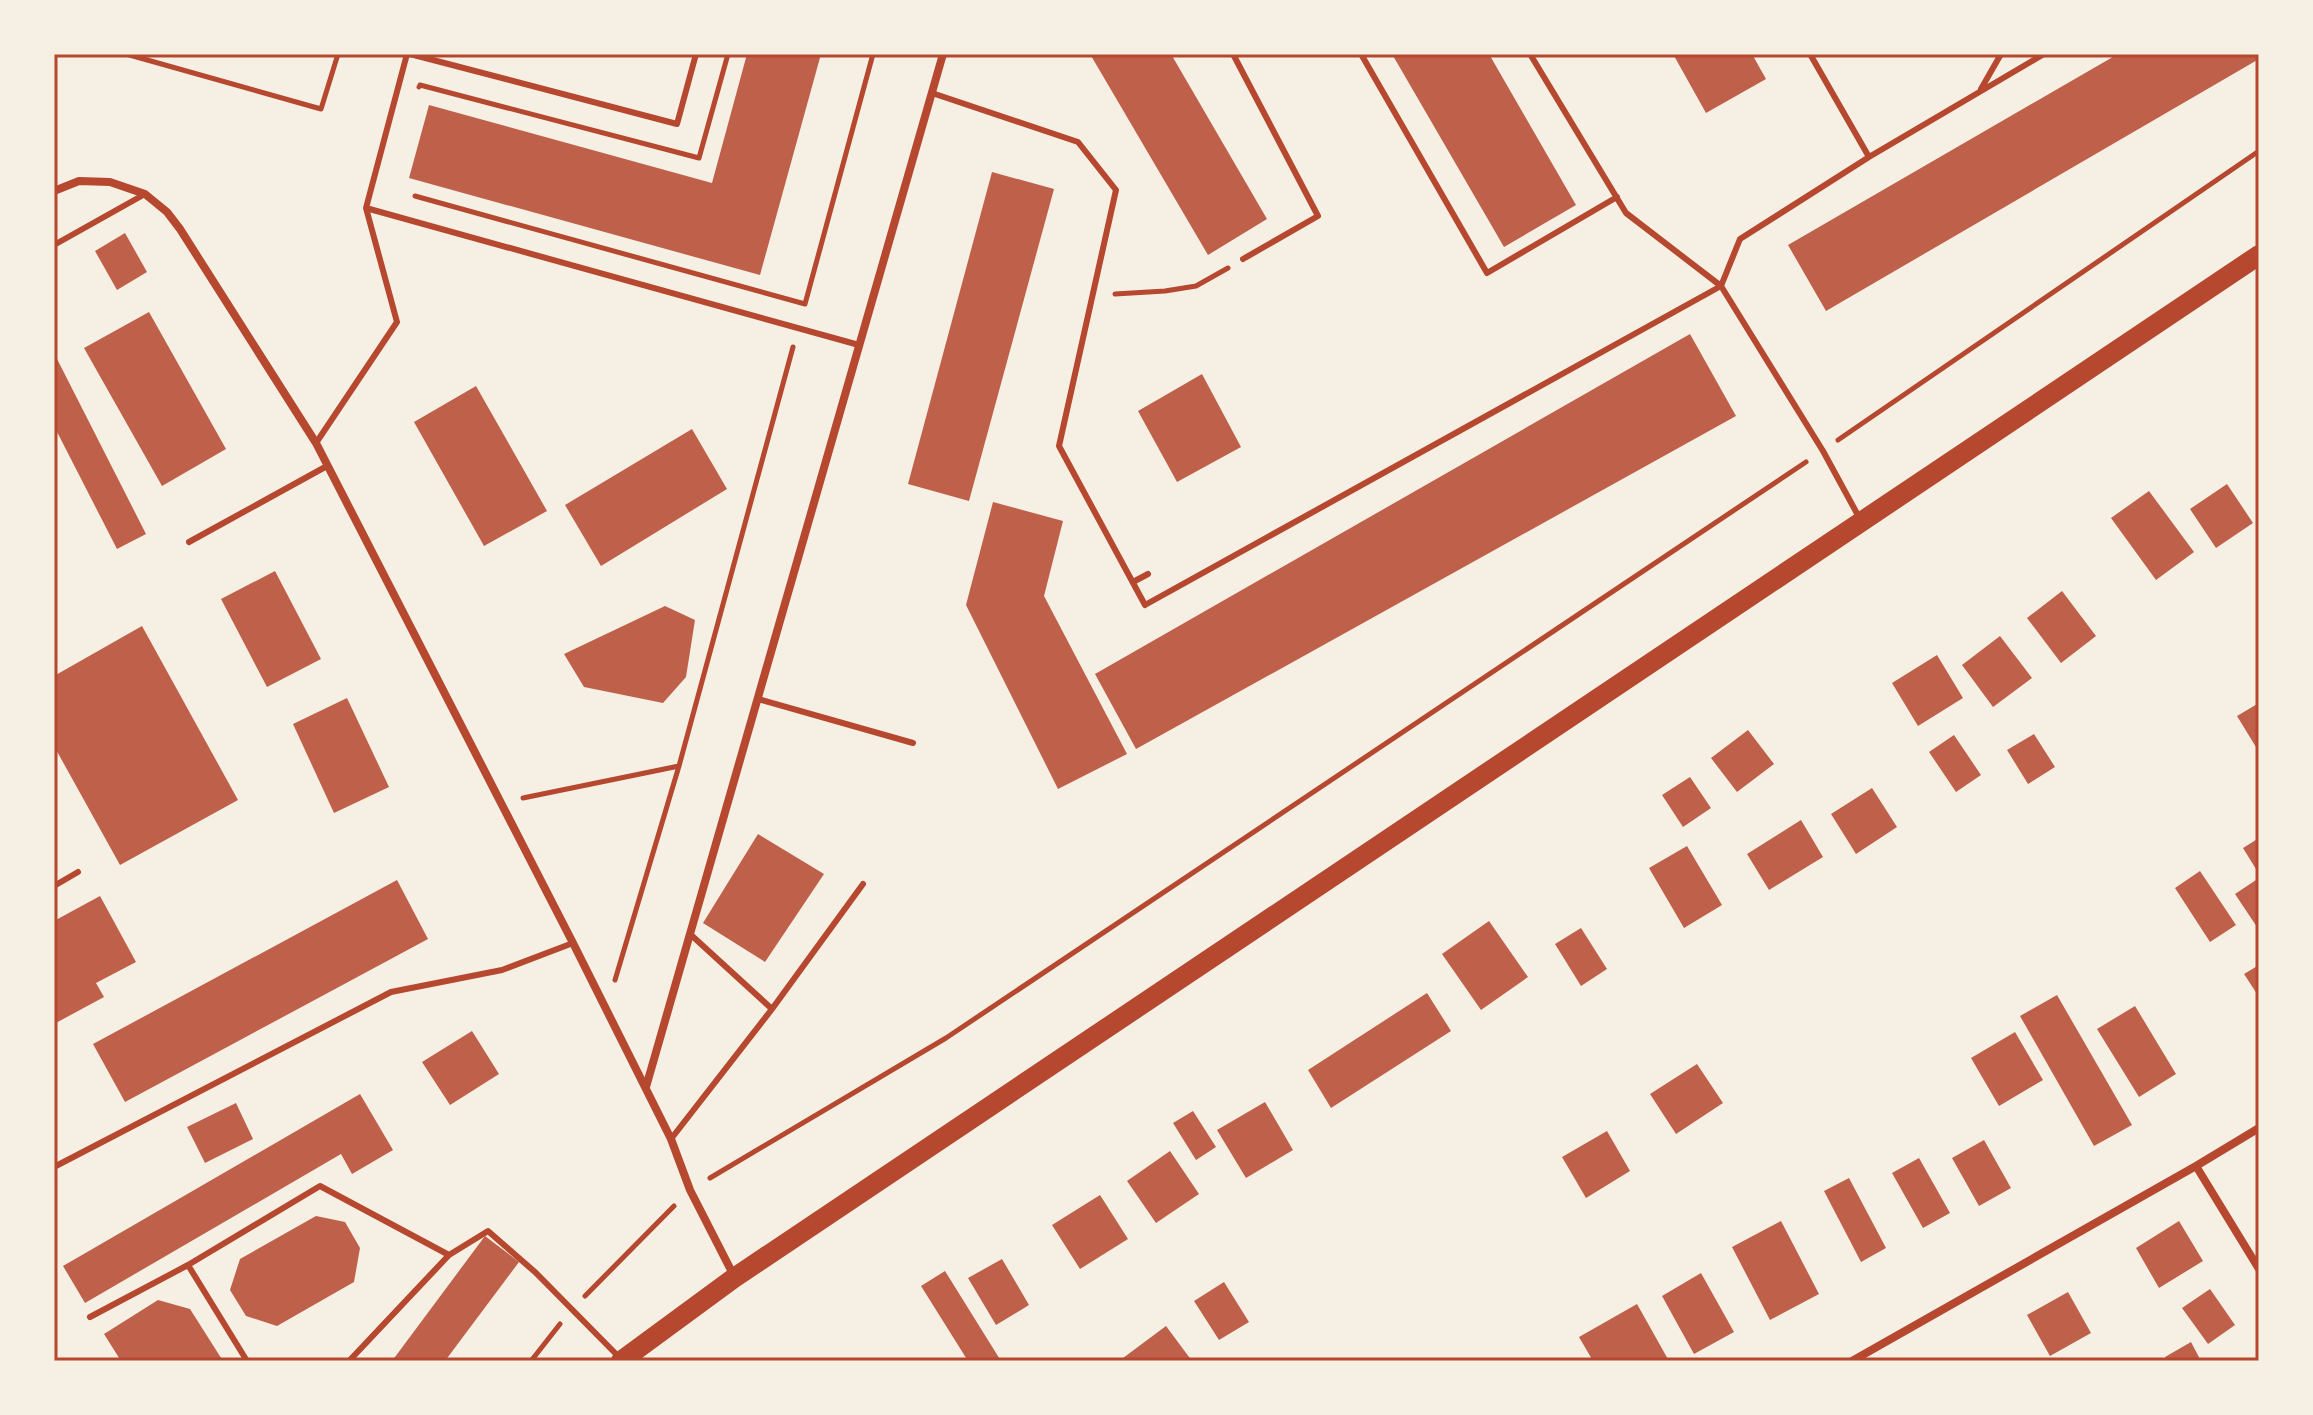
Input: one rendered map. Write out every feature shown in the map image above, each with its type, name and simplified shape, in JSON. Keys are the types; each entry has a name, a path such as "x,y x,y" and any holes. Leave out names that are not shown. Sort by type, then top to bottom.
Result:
{"main road":[{"path":"622,1361 734,1278 2259,255"}],"street":[{"path":"646,1088 943,54"},
{"path":"54,191 79,181 110,182 145,194 167,212 316,443 607,1010 671,1139 690,1190 734,1278"},
{"path":"1852,1361 2259,1128"},
{"path":"2196,1166 2259,1269"}],"lane":[{"path":"316,443 397,322 366,208 409,54 677,124 696,54"},
{"path":"1233,54 1318,216 1243,259"},
{"path":"1361,54 1487,273 1617,197"},
{"path":"1530,54 1626,213 1721,286 1823,451 1862,522"},
{"path":"1810,54 1869,157"},
{"path":"1979,92 2001,54"},
{"path":"932,93 1078,142 1116,190 1059,446 1145,605 1721,286 1740,239 1869,157 2044,54"},
{"path":"54,245 145,194"},
{"path":"366,208 859,345"},
{"path":"189,542 327,466"},
{"path":"1133,582 1148,574"},
{"path":"758,699 913,743"},
{"path":"54,886 78,872"},
{"path":"671,1139 772,1009 863,884"},
{"path":"690,934 772,1009"},
{"path":"54,1167 391,992 502,970 573,943"},
{"path":"90,1317 188,1265 320,1186 449,1255"},
{"path":"349,1361 449,1255 488,1231 535,1272 622,1361"},
{"path":"188,1265 247,1361"}],"path":[{"path":"126,54 321,109 338,54"},
{"path":"416,100 420,85 699,158 728,54"},
{"path":"607,1010 679,766 873,54"},
{"path":"531,1361 572,1309 690,1190 946,1038 1823,451 2259,151"},
{"path":"407,194 805,304"},
{"path":"1130,294 1196,286 1243,259"},
{"path":"501,802 679,766"}],"building":[{"path":"747,54 821,54 760,275 409,178 429,105 712,183"},
{"path":"1090,54 1171,54 1267,219 1208,255"},
{"path":"1392,54 1489,54 1576,205 1504,247"},
{"path":"1673,54 1752,54 1766,79 1706,113"},
{"path":"2118,54 2259,54 2259,59 1826,311 1788,245"},
{"path":"992,172 1054,189 969,501 908,484"},
{"path":"125,233 147,272 117,290 95,251"},
{"path":"149,312 226,449 162,486 84,348"},
{"path":"1690,334 1736,416 1136,749 1095,674"},
{"path":"54,353 146,534 117,549 54,426"},
{"path":"1202,374 1241,447 1177,482 1138,411"},
{"path":"476,386 547,511 484,546 414,422"},
{"path":"692,429 727,489 601,566 565,505"},
{"path":"2227,484 2253,523 2216,548 2190,509"},
{"path":"2149,491 2194,552 2156,580 2111,518"},
{"path":"993,502 1063,521 1044,596 1127,754 1058,789 966,605"},
{"path":"275,571 321,659 267,687 221,599"},
{"path":"2062,591 2096,636 2061,663 2027,618"},
{"path":"665,606 695,620 686,677 663,703 584,687 564,654"},
{"path":"142,626 238,800 120,865 54,746 54,676"},
{"path":"2000,636 2032,678 1993,707 1962,665"},
{"path":"1937,655 1963,698 1918,726 1892,683"},
{"path":"347,698 389,787 334,813 293,724"},
{"path":"2259,703 2259,752 2237,716"},
{"path":"1748,730 1774,764 1737,792 1711,758"},
{"path":"2034,734 2055,767 2028,784 2007,750"},
{"path":"1954,735 1981,775 1956,792 1929,752"},
{"path":"1690,777 1711,808 1683,827 1662,795"},
{"path":"1872,788 1897,827 1856,854 1831,814"},
{"path":"1801,820 1823,857 1769,890 1747,854"},
{"path":"758,834 824,874 765,962 703,923"},
{"path":"2259,838 2259,874 2243,848"},
{"path":"1687,846 1722,905 1684,928 1649,868"},
{"path":"2200,871 2236,925 2210,942 2175,888"},
{"path":"2259,878 2259,930 2235,894"},
{"path":"397,880 428,939 125,1102 93,1044"},
{"path":"100,896 136,962 96,983 104,997 54,1024 54,921"},
{"path":"1489,921 1528,977 1481,1010 1442,954"},
{"path":"1581,928 1607,969 1581,986 1555,944"},
{"path":"2259,965 2259,997 2244,974"},
{"path":"1427,993 1451,1031 1331,1108 1308,1070"},
{"path":"2057,995 2132,1125 2094,1146 2020,1016"},
{"path":"2135,1006 2176,1074 2139,1097 2097,1029"},
{"path":"472,1031 499,1074 450,1105 422,1062"},
{"path":"2015,1032 2043,1080 1999,1106 1971,1058"},
{"path":"1697,1064 1723,1103 1676,1134 1650,1094"},
{"path":"360,1094 393,1150 352,1174 341,1154 85,1303 63,1266"},
{"path":"1265,1102 1293,1150 1246,1178 1217,1130"},
{"path":"236,1103 253,1139 205,1163 187,1127"},
{"path":"1193,1111 1216,1147 1196,1160 1173,1123"},
{"path":"1607,1131 1630,1171 1586,1198 1562,1157"},
{"path":"1984,1140 2011,1188 1979,1206 1952,1158"},
{"path":"1170,1151 1199,1194 1156,1223 1127,1181"},
{"path":"1919,1158 1950,1213 1923,1228 1892,1173"},
{"path":"1849,1178 1886,1248 1861,1262 1824,1191"},
{"path":"1100,1195 1128,1239 1080,1269 1052,1225"},
{"path":"316,1216 345,1222 360,1248 354,1282 277,1326 246,1316 230,1290 240,1259"},
{"path":"1781,1221 1819,1294 1770,1320 1732,1247"},
{"path":"2179,1221 2203,1261 2159,1288 2136,1248"},
{"path":"485,1236 519,1262 445,1361 392,1361"},
{"path":"1002,1259 1029,1305 996,1325 968,1278"},
{"path":"945,1271 1001,1361 968,1361 921,1286"},
{"path":"1701,1273 1734,1332 1694,1354 1662,1296"},
{"path":"1224,1282 1249,1322 1219,1340 1194,1301"},
{"path":"2210,1289 2235,1325 2208,1344 2182,1308"},
{"path":"2068,1292 2091,1333 2050,1356 2027,1315"},
{"path":"158,1300 190,1309 223,1361 121,1361 104,1334"},
{"path":"1637,1304 1669,1361 1593,1361 1579,1337"},
{"path":"1166,1326 1192,1361 1119,1361"},
{"path":"2191,1342 2201,1361 2167,1361 2165,1357"}]}
